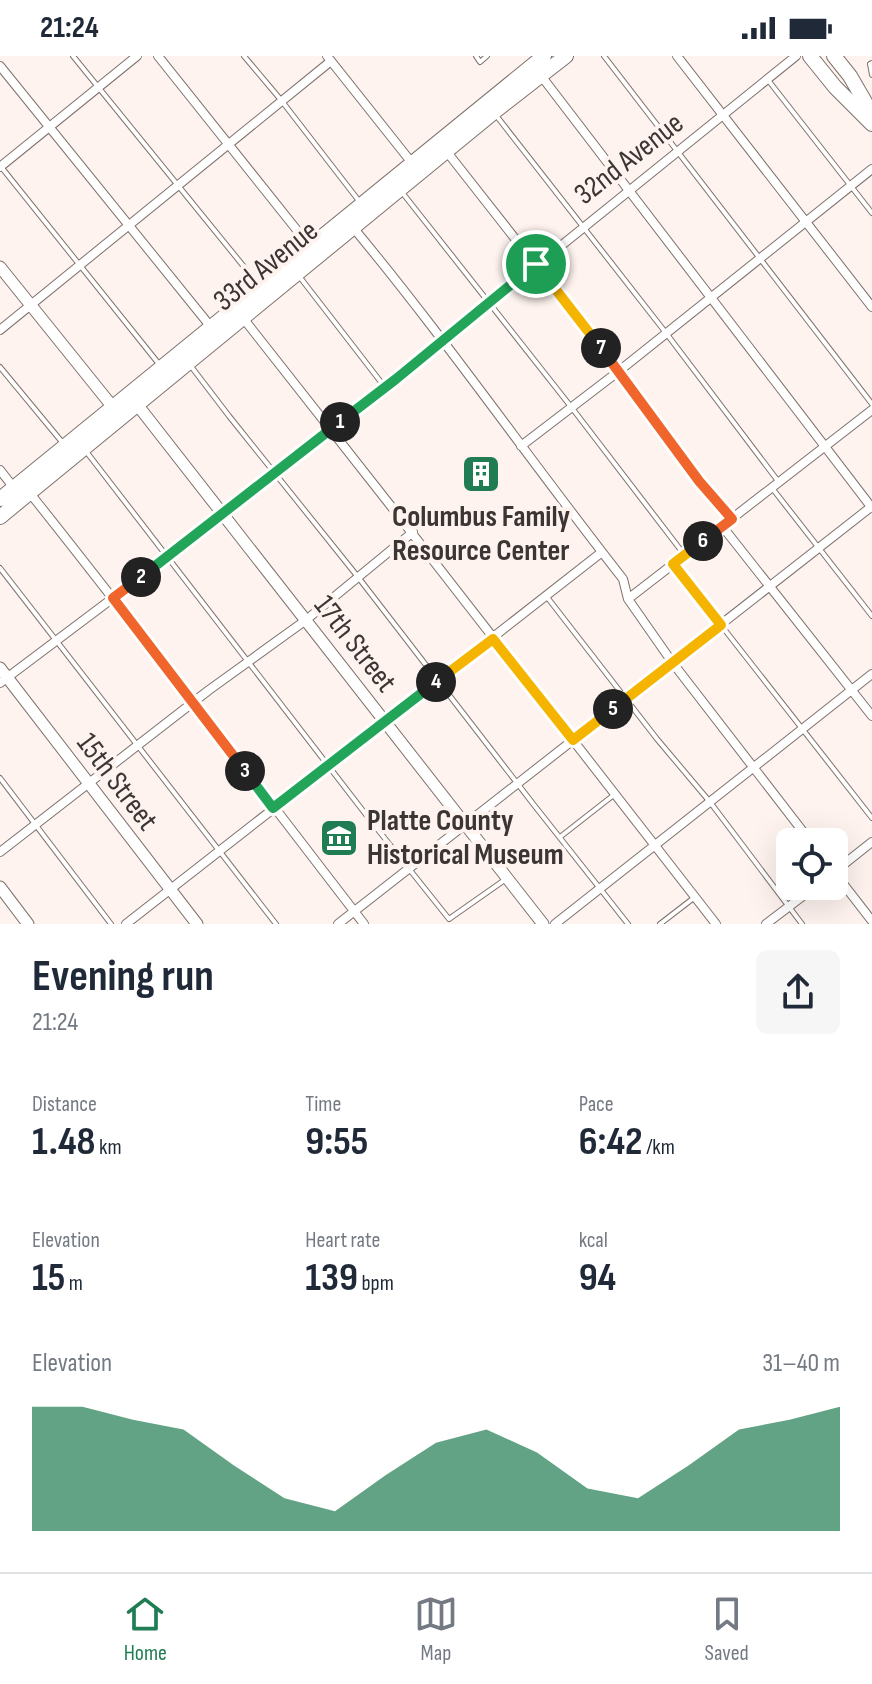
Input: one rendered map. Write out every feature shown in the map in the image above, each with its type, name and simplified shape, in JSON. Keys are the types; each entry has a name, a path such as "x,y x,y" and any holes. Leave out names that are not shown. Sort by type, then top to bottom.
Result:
{"highway":[{"name":"33rd Avenue","path":"349,223 362,204 536,63 566,56"},
{"path":"810,56 835,87 872,124"},
{"path":"834,56 850,76 872,114"},
{"name":"33rd Avenue","path":"0,517 84,448 161,368 211,327 260,287 400,190 447,152 494,112 536,63"},
{"name":"33rd Avenue","path":"133,399 188,363 298,274 315,251"},
{"name":"33rd Avenue","path":"0,499 65,446 117,413"}],"main road":[{"path":"0,267 117,413"},
{"name":"17th Street","path":"133,399 543,924"},
{"name":"15th Street","path":"2,676 197,924"},
{"path":"0,887 28,924"}],"street":[{"path":"0,167 137,56"},
{"path":"158,56 315,251"},
{"path":"677,56 872,307"},
{"name":"32nd Avenue","path":"2,676 57,641 275,473 796,56"},
{"path":"0,330 229,144 329,58 412,163"},
{"path":"338,924 872,507 629,190 536,63"},
{"path":"0,66 211,327"},
{"path":"447,152 619,371 699,481 732,519"},
{"path":"521,446 872,169"},
{"path":"349,223 623,579 628,599 672,662 800,828"},
{"path":"243,318 716,924"},
{"path":"628,599 872,411"},
{"path":"0,470 14,488"},
{"path":"29,492 364,924"},
{"path":"722,526 872,716"},
{"path":"0,852 193,702 306,620 413,532"},
{"path":"126,924 602,552"},
{"path":"555,924 872,674"},
{"path":"848,861 872,842"},
{"path":"848,890 872,921"},
{"path":"766,924 798,900"}],"lane":[{"path":"73,56 260,287"},
{"path":"244,56 362,204"},
{"path":"476,56 480,62 487,56"},
{"path":"604,56 872,404"},
{"path":"872,63 872,75"},
{"path":"768,80 872,213"},
{"path":"494,112 666,333 872,616"},
{"path":"0,167 161,368"},
{"path":"400,190 685,555"},
{"path":"298,274 385,387"},
{"path":"188,363 628,924"},
{"path":"0,367 65,446"},
{"path":"84,448 449,919 507,878"},
{"path":"673,564 872,818"},
{"path":"0,568 276,924"},
{"path":"547,597 710,802 802,924"},
{"path":"0,778 111,924"},
{"path":"560,838 615,794"},
{"path":"660,924 695,897"}],"place":[{"name":"Columbus Family Resource Center","path":"481,474"},
{"name":"Platte County Historical Museum","path":"339,838"}],"route":[{"path":"536,264 699,481 732,519 673,564 721,625 573,740 493,639 273,808 113,598 396,379 536,264"}]}
